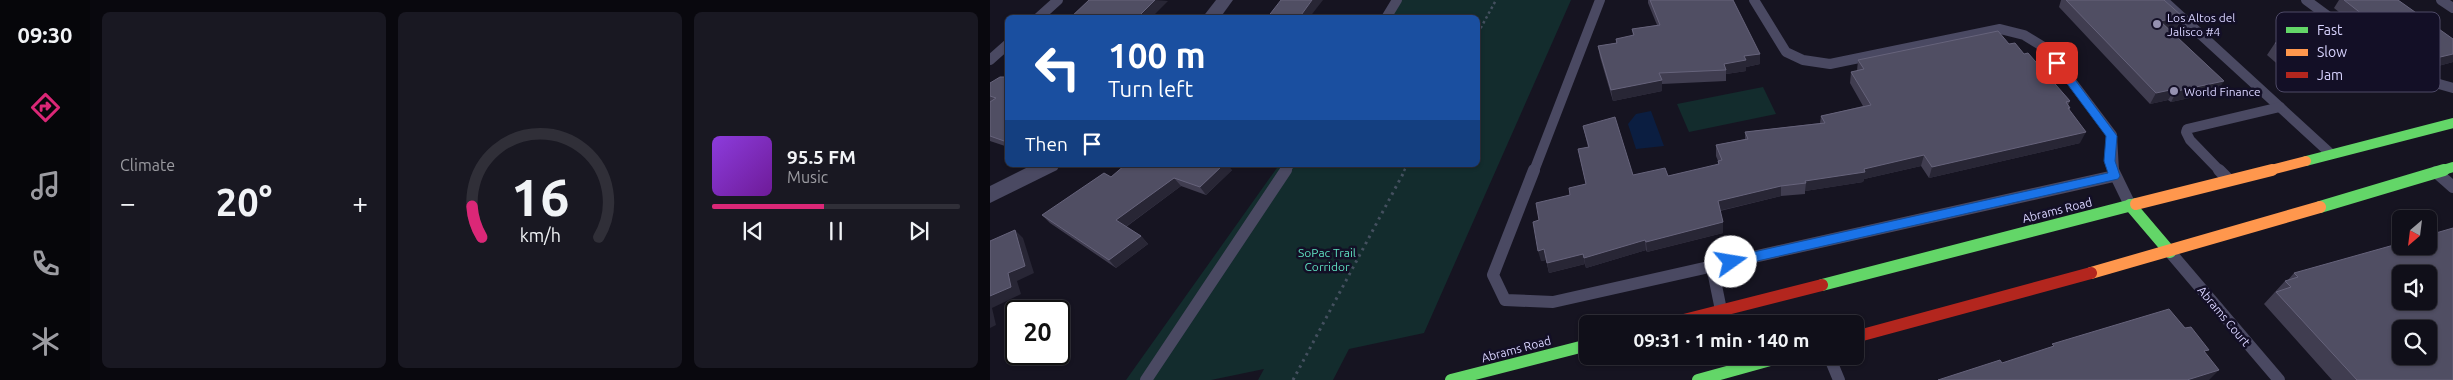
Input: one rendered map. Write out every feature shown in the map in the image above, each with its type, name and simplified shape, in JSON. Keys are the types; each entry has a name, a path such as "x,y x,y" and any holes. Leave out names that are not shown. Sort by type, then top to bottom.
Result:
{"main road":[{"name":"Abrams Road","path":"1702,315 2453,123"},
{"path":"1864,335 2170,252 2453,167"},
{"path":"2130,205 2170,252"},
{"name":"Abrams Road","path":"1451,380 1579,347"},
{"path":"1698,380 1752,365"}],"street":[{"path":"1212,15 1225,0"},
{"path":"990,195 1046,167"}],"lane":[{"path":"1041,15 1058,0"},
{"path":"1388,15 1397,0"},
{"path":"1600,0 1493,275 1505,300 1554,302 2114,176"},
{"path":"1754,0 1786,52 1803,60 1830,64 2000,29 2024,35 2046,49 2112,136 2110,161 2114,176 2130,205"},
{"path":"2163,0 2331,154"},
{"path":"2306,0 2322,12"},
{"path":"2441,0 2453,8"},
{"path":"990,60 1005,47"},
{"path":"2440,84 2453,88"},
{"path":"2229,180 2190,140 2186,132 2187,129 2280,107"},
{"path":"1146,380 1288,167"},
{"path":"2436,172 2453,186"},
{"name":"Abrams Court","path":"2170,252 2279,380"},
{"path":"1712,266 1721,310"},
{"path":"1833,365 1839,380"}],"path":[{"path":"1480,29 1496,0"},
{"path":"1293,380 1406,167"}],"green space":[{"name":"SoPac Trail Corridor","path":"1397,0 1571,0 1424,333 1349,349 1333,380 1258,380 1264,369 1211,380 1126,380 1278,167 1480,167 1480,15 1386,15"},
{"path":"1763,87 1776,114 1689,132 1677,104"}],"water":[{"path":"1651,111 1664,146 1636,149 1628,124 1636,114"}],"building":[{"path":"1089,0 1155,0 1140,15 1073,15"},
{"path":"1281,0 1312,0 1301,15 1269,15"},
{"path":"1650,0 1733,0 1760,54 1744,56 1746,60 1724,64 1726,70 1659,73 1662,80 1611,90 1598,46 1617,43 1616,39 1634,35 1632,29 1660,25"},
{"path":"2066,0 2164,0 2183,17 2160,21 2224,81 2177,91 2175,89 2156,93"},
{"path":"2344,0 2398,0 2415,12 2359,12"},
{"path":"2440,30 2453,39 2453,54 2440,57"},
{"path":"1998,31 2009,44 2015,43 2024,54 2028,53 2070,101 2066,102 2070,108 2068,108 2086,132 1932,167 1924,155 1864,169 1865,172 1805,181 1806,183 1781,186 1718,201 1723,222 1646,242 1645,240 1584,258 1583,254 1547,263 1544,249 1538,251 1533,222 1539,220 1536,203 1570,195 1569,188 1586,184 1578,149 1589,147 1583,126 1615,117 1633,175 1665,168 1668,176 1719,164 1718,161 1722,160 1716,145 1748,139 1745,132 1825,123 1821,116 1871,105 1851,72 1864,69 1858,60"},
{"path":"1000,77 1005,77 1005,141 990,136 990,102 996,98 990,96 990,83"},
{"path":"1123,167 1221,167 1200,187 1174,178 1116,220 1141,236 1109,260 1042,215 1104,173 1111,177"},
{"path":"2453,228 2453,380 2357,380 2276,292 2291,287 2285,281 2298,277 2294,273 2392,246 2392,255 2438,255 2438,232"},
{"path":"1015,230 1025,266 1008,273 1011,287 990,296 990,241"},
{"path":"2169,309 2185,328 2191,327 2209,350 2204,351 2219,370 2187,380 1938,380 2000,360 2002,363 2054,346 2052,344"}],"traffic: fast":[{"path":"2306,161 2453,123"},
{"path":"2320,207 2453,167"},
{"path":"1822,285 2136,204"},
{"path":"2130,205 2170,252"},
{"path":"1451,380 1579,347"},
{"path":"1698,380 1752,365"}],"traffic: slow":[{"path":"2136,204 2306,161"},
{"path":"2091,273 2320,207"}],"traffic: jam":[{"path":"1864,335 2091,273"},
{"path":"1704,315 1822,285"}],"place":[{"name":"Los Altos del Jalisco #4","path":"2157,24"},
{"name":"World Finance","path":"2174,91"}],"route":[{"path":"1731,262 2114,176 2110,161 2112,136 2057,63"}]}
